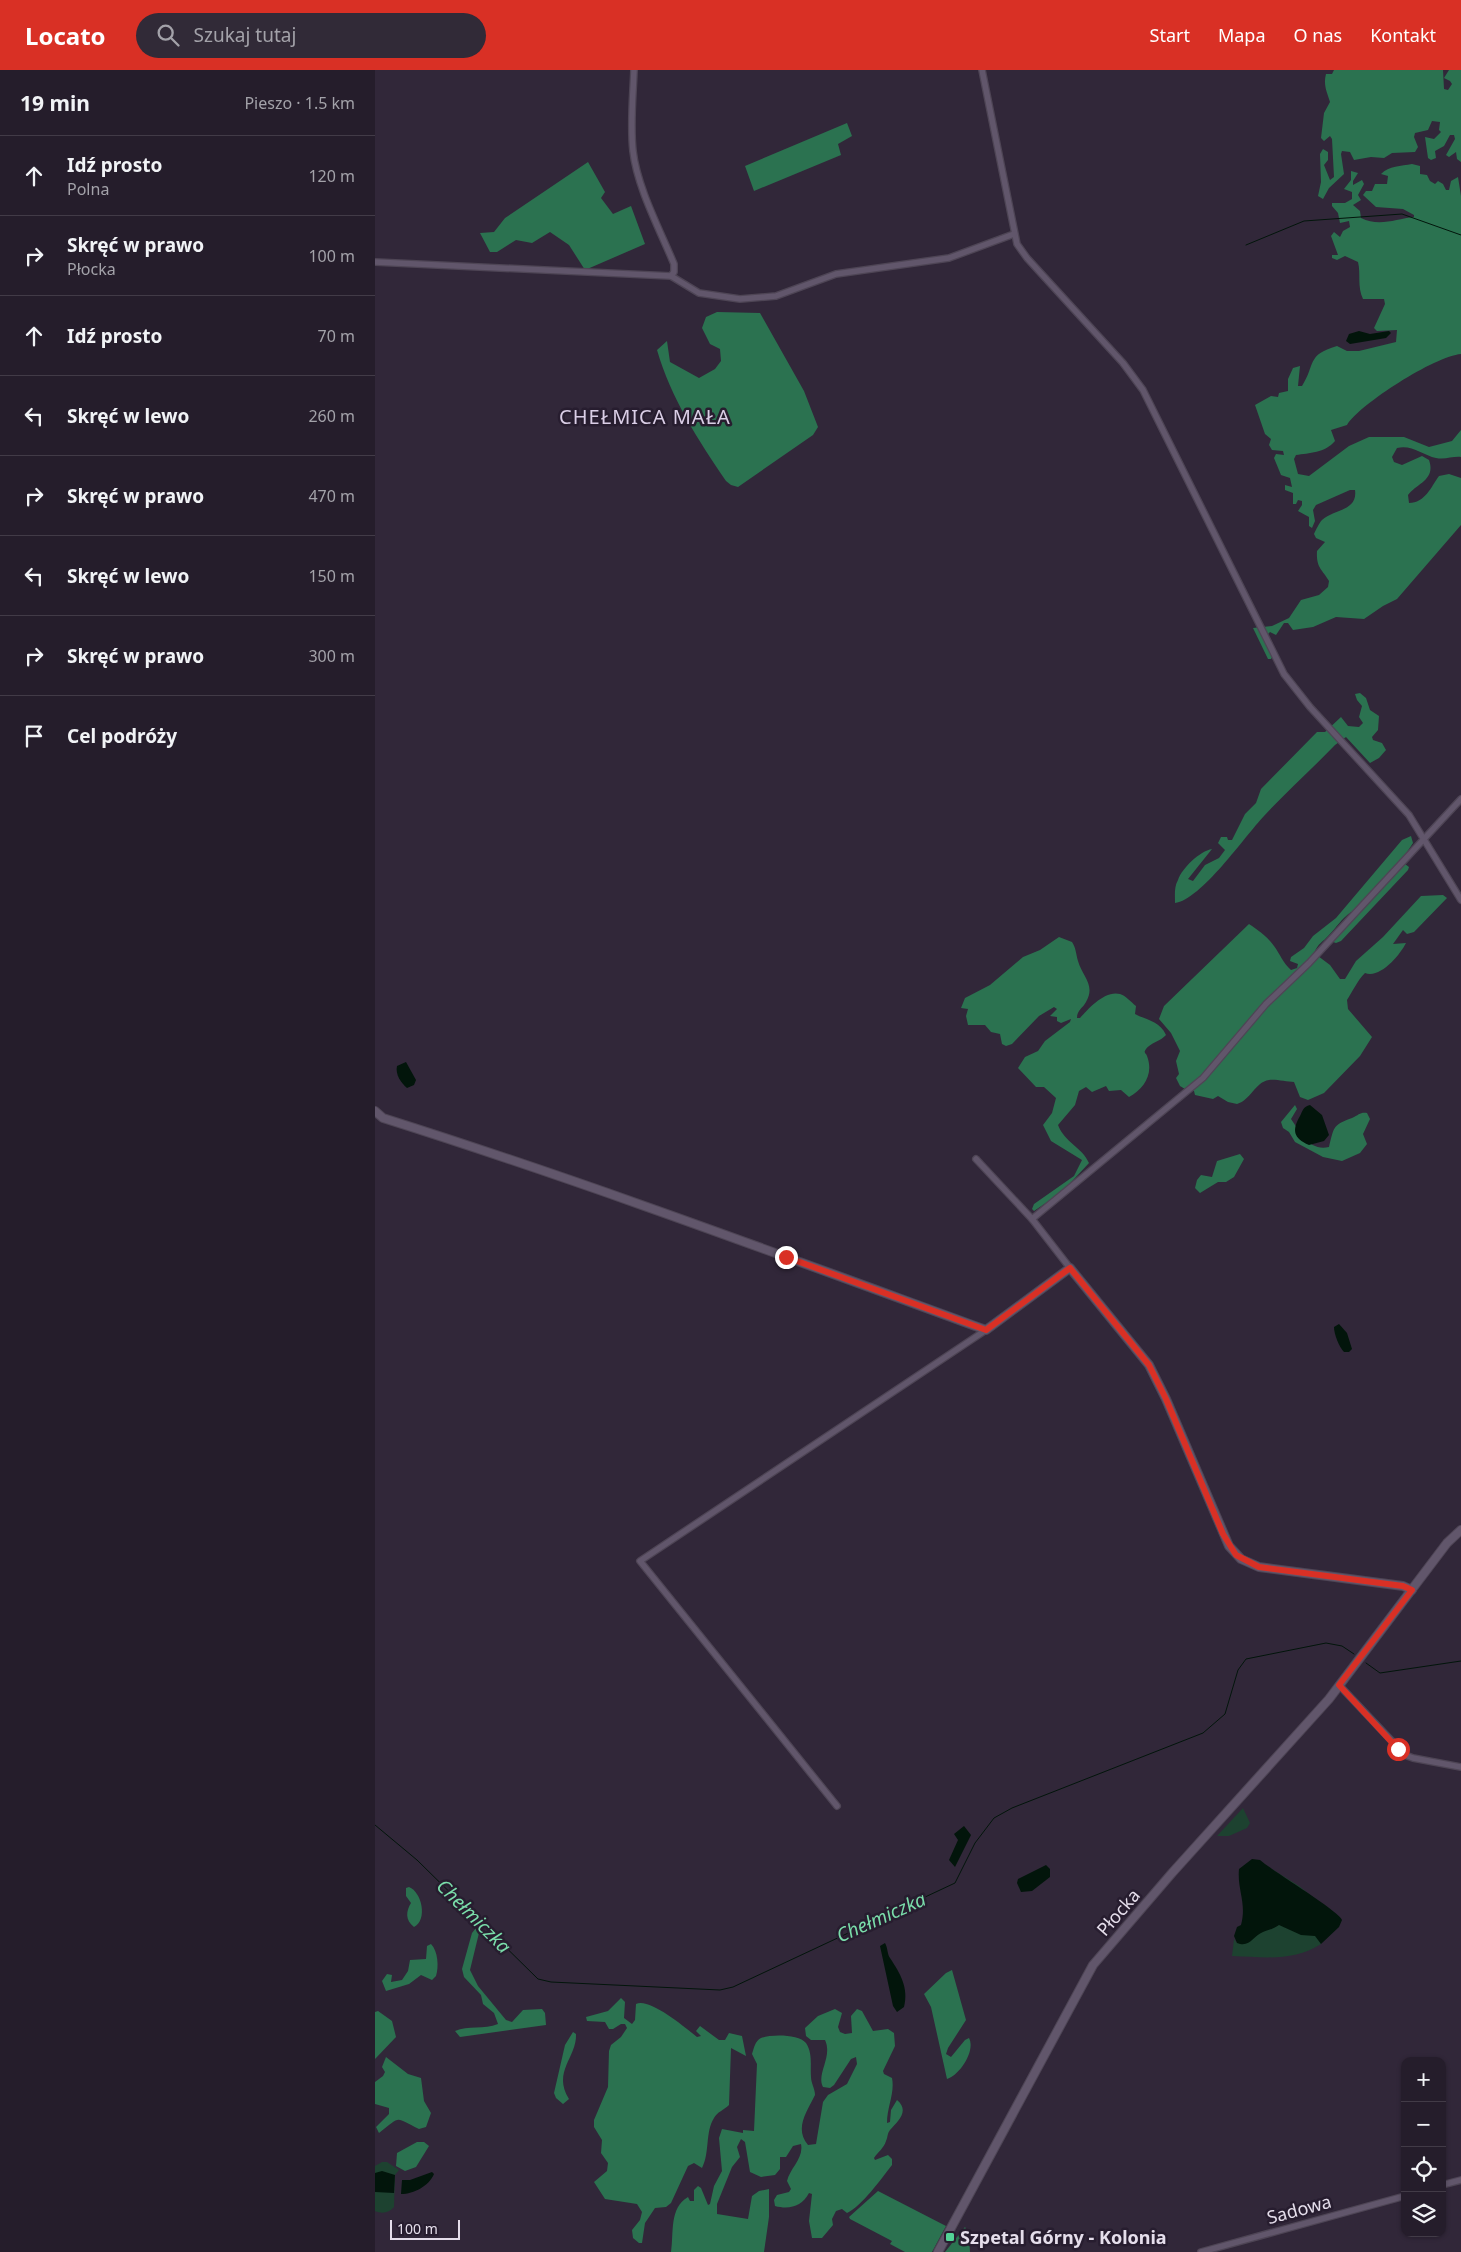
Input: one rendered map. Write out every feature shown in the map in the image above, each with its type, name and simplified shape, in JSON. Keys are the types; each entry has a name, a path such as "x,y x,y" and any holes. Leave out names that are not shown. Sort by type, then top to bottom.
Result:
{"street":[{"path":"634,70 631,132 633,154 640,179 674,264 674,272 671,276"},
{"path":"982,70 1017,244 1027,258 1123,363 1143,390 1277,663 1288,681 1409,815 1461,900"},
{"path":"375,262 671,276 699,293 740,299 776,296 836,274 949,258 1014,234"},
{"path":"1032,1219 1197,1084 1266,1004 1302,970 1425,840 1461,799"},
{"path":"375,1111 383,1118 469,1145 986,1330"},
{"path":"976,1159 1032,1219 1149,1365 1166,1399 1223,1534 1236,1555 1259,1567 1403,1586 1412,1590"},
{"path":"837,1806 640,1561 986,1330 1070,1268"},
{"name":"Płocka","path":"937,2252 1093,1965 1339,1685 1447,1543 1461,1530"},
{"path":"1339,1685 1405,1755 1461,1767"},
{"path":"1446,2184 1461,2180"},
{"name":"Sadowa","path":"1201,2252 1401,2197"}],"green space":[{"path":"1334,70 1443,70 1444,89 1448,90 1452,84 1444,78 1449,70 1461,70 1461,162 1457,159 1456,152 1449,157 1446,155 1455,139 1454,135 1450,135 1444,146 1435,151 1436,158 1431,160 1428,158 1425,137 1434,139 1441,132 1439,130 1440,122 1432,121 1428,130 1415,133 1414,137 1418,147 1415,152 1392,153 1384,158 1371,157 1354,160 1350,152 1342,151 1344,174 1329,188 1323,199 1318,196 1321,182 1320,154 1323,149 1328,152 1328,160 1324,165 1330,180 1334,177 1332,139 1330,136 1324,141 1321,138 1324,113 1330,102 1325,78 1326,74 1332,74"},
{"path":"847,123 852,136 838,144 841,155 754,191 745,166"},
{"path":"588,162 605,192 601,198 613,214 631,206 645,244 585,270 569,245 550,232 532,243 516,240 497,252 490,252 480,233 494,232 505,218"},
{"path":"1412,164 1420,166 1420,174 1427,175 1430,181 1435,184 1438,181 1443,184 1446,190 1449,190 1451,181 1458,177 1461,196 1461,354 1434,363 1399,382 1367,405 1347,425 1331,430 1335,441 1327,448 1317,452 1296,455 1294,459 1298,474 1309,476 1349,446 1369,437 1404,437 1429,447 1452,441 1461,430 1461,457 1436,458 1407,447 1402,447 1397,448 1392,457 1394,462 1402,465 1422,456 1429,460 1430,472 1428,477 1408,495 1409,503 1423,497 1439,476 1449,474 1461,478 1461,525 1397,599 1364,619 1336,617 1313,627 1293,630 1288,623 1284,623 1276,635 1270,632 1267,635 1275,652 1271,659 1268,659 1253,628 1272,626 1289,618 1301,600 1319,595 1328,587 1329,581 1317,561 1317,551 1325,542 1316,538 1314,534 1322,520 1344,509 1353,502 1355,490 1350,490 1316,505 1313,510 1315,521 1312,528 1309,526 1309,517 1298,511 1302,501 1298,500 1296,504 1293,504 1293,493 1285,490 1285,485 1292,487 1290,478 1281,475 1274,458 1276,454 1284,455 1283,451 1272,450 1269,445 1271,439 1265,434 1255,405 1271,396 1278,397 1279,393 1288,391 1288,379 1293,368 1300,366 1298,386 1302,386 1313,361 1320,353 1327,349 1337,346 1347,351 1359,351 1396,342 1397,330 1377,331 1374,328 1385,304 1384,299 1363,299 1360,289 1358,262 1345,256 1337,260 1332,258 1332,255 1338,255 1331,236 1334,232 1340,237 1343,231 1350,227 1349,221 1340,223 1338,213 1332,206 1332,203 1345,203 1352,199 1352,192 1344,189 1351,180 1351,171 1358,173 1353,181 1353,185 1362,180 1364,184 1358,195 1361,200 1353,205 1360,211 1361,218 1374,222 1387,222 1414,217 1414,215 1403,209 1376,207 1363,195 1366,191 1372,191 1375,184 1387,184 1388,176 1381,174 1384,171"},
{"path":"717,312 760,313 804,391 818,427 813,435 738,487 726,481 705,450 678,402 657,350 667,341 670,362 699,378 715,369 721,361 720,349 710,344 702,328 706,317"},
{"path":"1360,693 1366,698 1370,710 1379,716 1378,730 1372,737 1373,740 1382,743 1386,750 1379,758 1370,763 1346,737 1335,745 1273,807 1210,879 1186,899 1175,903 1177,883 1187,865 1202,853 1212,849 1188,879 1193,881 1205,865 1219,858 1225,850 1218,843 1221,837 1227,837 1228,840 1232,840 1245,814 1256,803 1261,789 1317,732 1325,732 1341,717 1348,726 1359,727 1363,723 1359,717 1362,706 1355,694"},
{"path":"1411,836 1413,843 1401,861 1409,867 1408,870 1341,941 1333,942 1353,918 1351,912 1344,917 1314,953 1330,965 1340,979 1345,979 1356,961 1383,937 1421,896 1443,895 1447,898 1414,932 1407,934 1403,930 1393,944 1406,943 1399,954 1389,965 1377,973 1365,973 1347,1000 1348,1009 1372,1037 1360,1056 1324,1093 1308,1100 1300,1097 1294,1082 1278,1080 1264,1081 1246,1099 1237,1104 1228,1102 1218,1096 1213,1099 1195,1095 1194,1091 1190,1088 1185,1089 1180,1086 1176,1078 1179,1074 1176,1061 1180,1051 1171,1033 1159,1019 1164,1006 1249,924 1269,940 1291,970 1297,968 1298,964 1290,961 1291,957 1304,948 1313,936 1336,918 1402,840"},
{"path":"1059,937 1072,942 1089,986 1089,996 1078,1013 1077,1018 1080,1018 1103,997 1114,993 1120,994 1136,1006 1135,1014 1152,1021 1166,1035 1145,1050 1149,1063 1148,1075 1143,1085 1134,1094 1129,1097 1121,1090 1109,1091 1106,1086 1092,1092 1086,1087 1079,1091 1075,1105 1058,1125 1065,1136 1089,1163 1062,1192 1034,1211 1032,1209 1034,1204 1074,1176 1082,1160 1051,1141 1043,1125 1052,1113 1056,1098 1044,1087 1036,1087 1018,1068 1025,1057 1038,1051 1045,1041 1070,1022 1071,1019 1061,1023 1057,1021 1057,1017 1050,1016 1057,1009 1054,1007 1039,1016 1012,1044 1006,1046 1002,1044 1000,1034 991,1032 985,1025 968,1025 966,1016 968,1009 961,1008 965,998 990,985 1023,957 1040,950"},
{"path":"1295,1105 1297,1109 1291,1119 1306,1140 1316,1147 1322,1148 1329,1147 1333,1131 1337,1125 1361,1113 1367,1113 1370,1119 1363,1134 1367,1144 1360,1153 1342,1161 1323,1157 1295,1142 1289,1132 1283,1128 1281,1122"},
{"path":"1240,1154 1244,1159 1234,1177 1226,1182 1218,1182 1200,1193 1195,1188 1197,1180 1201,1175 1212,1177 1217,1161"},
{"path":"1243,1808 1250,1823 1247,1828 1229,1836 1217,1836"},
{"path":"1265,1865 1299,1886 1320,1903 1319,1939 1321,1944 1311,1950 1289,1956 1232,1956 1234,1939 1237,1943"},
{"path":"409,1887 417,1894 422,1906 421,1918 414,1927 407,1915 411,1903 406,1896 406,1888"},
{"path":"476,1928 479,1933 470,1970 478,1986 506,2020 512,2022 523,2010 542,2009 545,2013 546,2025 460,2037 455,2031 498,2024 494,2013 483,2004 481,1995 464,1977 462,1969 472,1933"},
{"path":"431,1944 437,1959 436,1976 432,1980 421,1975 409,1984 386,1991 382,1981 387,1974 392,1975 391,1982 402,1980 408,1971 410,1960 426,1959 427,1946"},
{"path":"952,1970 966,2020 946,2054 951,2057 965,2040 969,2038 971,2043 968,2056 961,2068 952,2077 947,2079 931,2007 924,1994 946,1973"},
{"path":"621,1998 625,2002 624,2018 632,2024 635,2020 636,2004 642,2003 658,2009 697,2037 701,2036 696,2031 700,2026 719,2040 725,2040 729,2033 742,2036 746,2056 731,2048 729,2105 717,2114 711,2124 706,2156 702,2168 694,2163 688,2166 671,2203 666,2207 655,2208 645,2223 642,2243 633,2238 632,2230 640,2220 642,2212 637,2204 605,2199 594,2182 607,2171 608,2163 601,2153 602,2140 594,2127 594,2120 608,2087 609,2051 611,2045 621,2037 627,2028 625,2024 621,2024 613,2029 609,2029 605,2022 587,2021 586,2017 608,2011"},
{"path":"835,2009 842,2013 838,2027 840,2032 845,2034 852,2033 851,2016 857,2009 862,2011 873,2031 888,2029 894,2033 895,2046 883,2071 884,2074 892,2078 893,2084 887,2123 890,2122 891,2110 897,2100 903,2108 903,2112 889,2131 884,2146 874,2158 875,2160 888,2155 892,2159 892,2165 859,2205 847,2213 842,2209 836,2211 832,2219 833,2225 822,2238 812,2238 809,2221 812,2194 809,2193 803,2201 791,2207 775,2206 774,2200 777,2195 789,2192 791,2189 787,2181 801,2154 801,2144 793,2146 786,2157 780,2157 780,2169 775,2175 761,2177 750,2172 745,2142 741,2139 737,2147 740,2157 732,2167 717,2204 717,2214 748,2219 752,2196 759,2191 769,2189 769,2217 764,2252 671,2252 673,2222 682,2202 688,2197 690,2201 694,2201 694,2190 698,2186 701,2188 708,2205 710,2204 714,2186 722,2171 719,2138 722,2129 743,2133 743,2130 754,2131 757,2064 752,2054 759,2039 778,2035 791,2036 806,2043 810,2055 811,2079 815,2095 803,2120 802,2132 808,2145 816,2144 823,2102 828,2095 847,2084 857,2064 856,2057 851,2059 834,2085 830,2088 823,2087 821,2077 827,2046 825,2040 811,2040 806,2036 805,2028 818,2016"},
{"path":"378,2011 392,2021 396,2037 375,2059 375,2012"},
{"path":"573,2032 576,2034 575,2043 564,2072 563,2080 564,2089 569,2099 563,2104 556,2098 554,2093 565,2045"},
{"path":"386,2057 408,2074 421,2078 424,2101 431,2113 426,2127 419,2129 398,2120 379,2133 376,2127 389,2114 389,2108 375,2104 375,2082 385,2072 382,2067"},
{"path":"417,2142 424,2142 429,2146 416,2167 405,2171 396,2166 397,2153"},
{"path":"382,2162 387,2162 399,2170 395,2175 394,2207 390,2211 383,2213 375,2211 375,2166"},
{"path":"878,2191 946,2226 932,2252 905,2252 890,2244 892,2241 850,2219 849,2217"},
{"path":"965,2227 969,2234 970,2252 945,2252"}],"shaded area":[{"path":"1359,331 1370,334 1389,331 1391,333 1386,338 1350,344 1346,341 1349,334"},
{"path":"406,1062 416,1080 414,1085 407,1088 397,1072 397,1066"},
{"path":"1310,1105 1322,1115 1329,1135 1324,1141 1309,1145 1297,1136 1295,1129 1303,1110"},
{"path":"1339,1324 1347,1333 1352,1349 1349,1352 1344,1352 1337,1340 1334,1327"},
{"path":"964,1826 971,1835 955,1867 949,1860 958,1840 954,1834"},
{"path":"1252,1859 1260,1860 1338,1915 1342,1920 1339,1927 1321,1944 1315,1936 1301,1935 1279,1925 1263,1932 1248,1943 1237,1943 1234,1936 1237,1927 1241,1925 1243,1917 1239,1869"},
{"path":"1046,1865 1050,1869 1050,1877 1032,1891 1021,1892 1017,1883 1018,1879"},
{"path":"885,1943 904,1987 904,2007 897,2012 893,2006 880,1946"},
{"path":"382,2171 395,2175 394,2193 375,2192 375,2173"},
{"path":"432,2172 434,2174 432,2178 425,2186 416,2191 401,2194 402,2180 410,2180"}],"waterway":[{"path":"1246,245 1304,221 1402,214 1461,235"},
{"name":"Chełmiczka","path":"375,1825 417,1860 538,1979 551,1982 720,1990 733,1987 955,1883 975,1843 994,1818 1012,1808 1203,1733 1225,1714 1238,1670 1246,1659 1326,1643 1342,1646 1354,1654"},
{"name":"Chełmiczka","path":"1366,1663 1380,1673 1461,1661"}],"place":[{"name":"Szpetal Górny - Kolonia","path":"950,2237"}],"district":[{"name":"CHEŁMICA MAŁA","path":"645,416"}],"route":[{"path":"786,1257 986,1330 1070,1268 1149,1365 1158,1380 1232,1552 1245,1562 1259,1567 1403,1586 1412,1590 1339,1685 1398,1749"}]}
